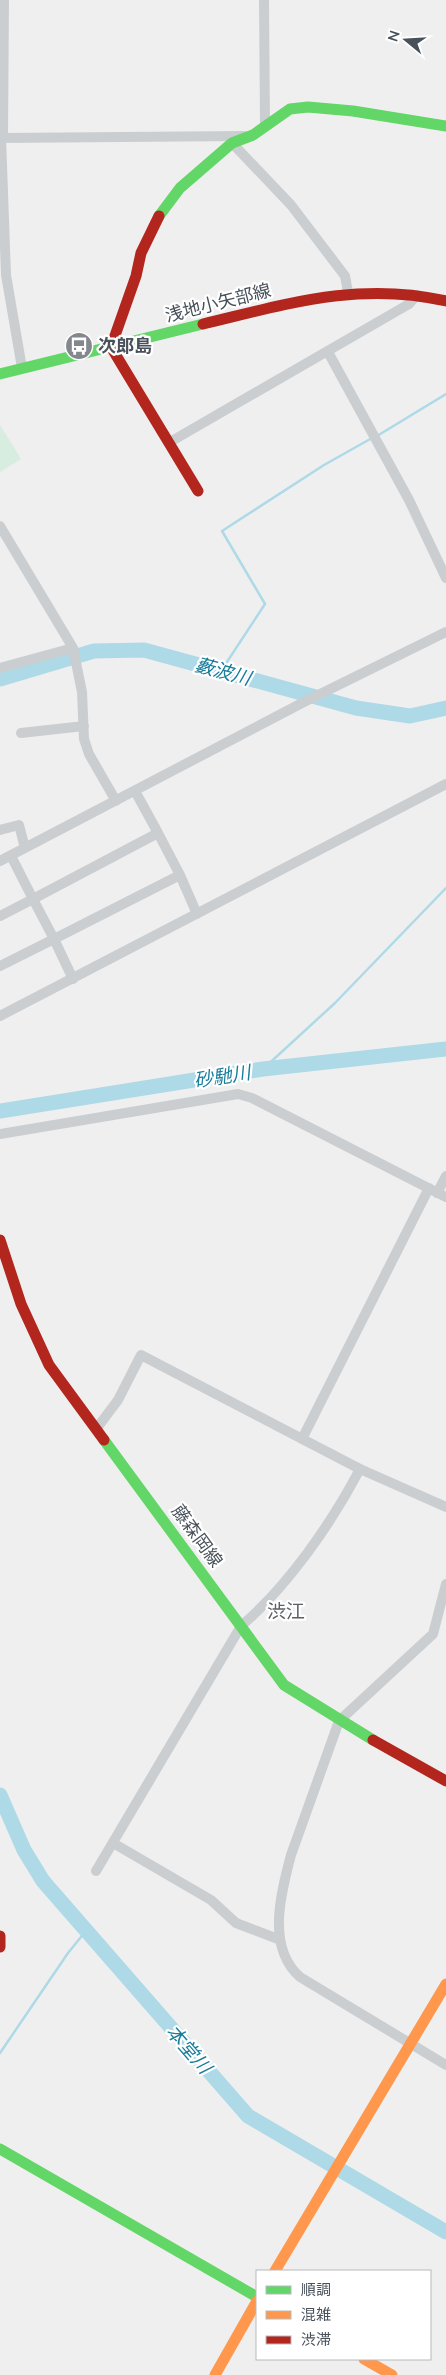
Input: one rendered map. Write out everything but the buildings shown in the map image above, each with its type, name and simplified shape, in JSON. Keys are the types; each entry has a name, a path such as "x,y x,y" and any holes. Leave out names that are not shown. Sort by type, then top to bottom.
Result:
{"street":[{"path":"4,0 1,138 6,275 22,368"},
{"path":"264,0 265,126"},
{"path":"198,490 111,347 136,276 140,253 160,215 180,188 232,144 253,135 290,109 308,107 353,110 380,117 446,126"},
{"path":"1,138 253,135"},
{"path":"232,144 291,204 345,276 348,292"},
{"name":"浅地小矢部線","path":"0,374 348,292 417,295 446,301"},
{"path":"170,442 409,304 417,295"},
{"path":"328,352 409,500 446,578"},
{"path":"0,526 73,648 78,668 84,739 89,754 116,801"},
{"path":"0,861 302,703 446,632"},
{"path":"0,668 73,648"},
{"path":"21,733 84,726"},
{"path":"0,1016 446,784"},
{"path":"135,791 180,875 197,914"},
{"path":"0,830 19,825 25,848"},
{"path":"0,916 158,833"},
{"path":"11,856 73,979"},
{"path":"0,966 180,875"},
{"path":"0,1134 238,1094 252,1098 437,1193"},
{"path":"302,1439 446,1176"},
{"name":"藤森岡線","path":"0,1240 10,1277 31,1332 49,1365 284,1685 305,1701 446,1781"},
{"path":"97,1428 118,1400 141,1355 360,1469 446,1507"},
{"path":"96,1871 241,1626 262,1606 314,1544 342,1504 360,1469"},
{"path":"446,1584 433,1634 339,1721 291,1855 285,1878 278,1939 294,1970 300,1977 446,2065"},
{"path":"113,1843 211,1900 236,1923 278,1939"},
{"path":"0,1936 0,1947"},
{"path":"276,2270 446,1984"},
{"path":"0,2149 256,2296"},
{"path":"215,2375 256,2303"},
{"path":"366,2360 392,2375"}],"green space":[{"path":"0,425 21,459 0,472"}],"waterway":[{"path":"377,436 446,394"},
{"path":"221,671 265,604 222,531 324,465 372,438"},
{"name":"藪波川","path":"0,679 94,651 144,650 356,708 410,716 446,708"},
{"path":"263,1069 335,1003 446,888"},
{"name":"砂馳川","path":"0,1111 263,1069 446,1049"},
{"name":"本堂川","path":"0,1795 24,1850 43,1881 248,2116 446,2232"},
{"path":"0,2053 68,1953 85,1932"}],"traffic: fast":[{"path":"159,216 180,188 232,143 253,135 290,109 308,107 353,111 446,126"},
{"path":"0,374 203,324"},
{"path":"104,1440 284,1685 373,1740"},
{"path":"0,2149 256,2296"}],"traffic: slow":[{"path":"276,2270 446,1984"},
{"path":"215,2375 256,2303"},
{"path":"366,2360 392,2375"}],"traffic: jam":[{"path":"159,216 141,253 136,276 111,347 198,491"},
{"path":"203,324 264,309 353,294 414,295 446,301"},
{"path":"0,1240 21,1304 49,1365 104,1440"},
{"path":"373,1740 446,1781"},
{"path":"0,1936 0,1947"}],"place":[{"name":"次郎島","path":"79,346"}],"district":[{"name":"渋江","path":"286,1611"}]}
